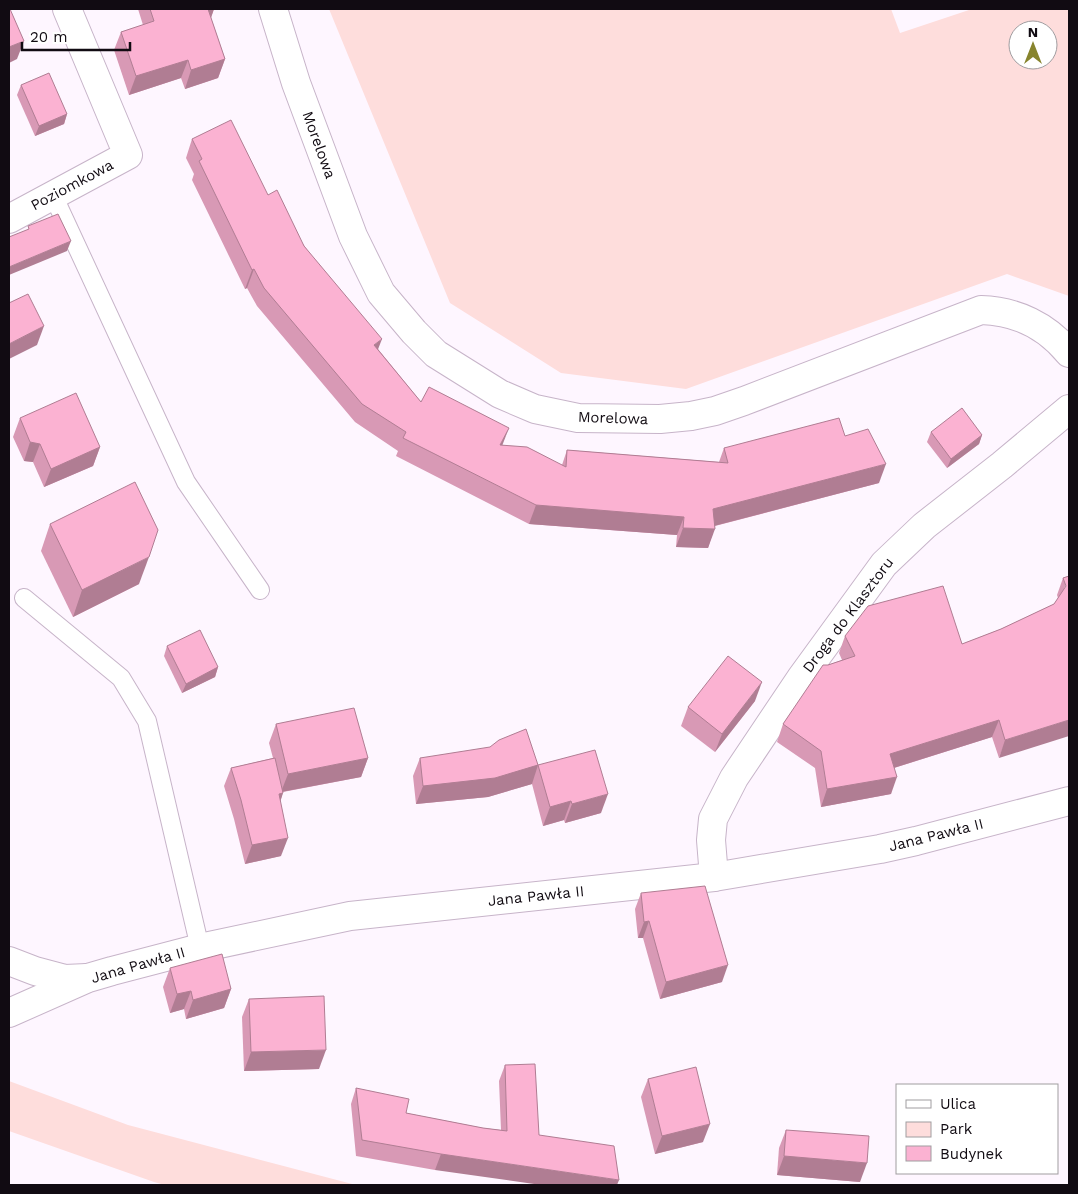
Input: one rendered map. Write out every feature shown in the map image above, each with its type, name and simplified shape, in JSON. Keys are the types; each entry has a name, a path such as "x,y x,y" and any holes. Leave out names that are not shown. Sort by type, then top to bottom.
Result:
{"street":[{"name":"Poziomkowa","path":"9,219 128,155 67,9"},
{"name":"Morelowa","path":"273,9 296,83 328,172 353,236 381,293 414,332 436,354 500,394 535,408 578,418 660,419 715,412 981,310 996,310 1030,321 1046,331 1069,353"},
{"name":"Droga do Klasztoru","path":"714,877 711,840 713,819 734,778 801,678 884,564 924,526 1002,465 1069,409"},
{"name":"Jana Pawła II","path":"9,1013 88,978 200,948 350,916 714,877 916,842 1069,800"},
{"path":"9,961 35,971 65,979 88,978"}],"lane":[{"path":"53,195 186,482 260,590"},
{"path":"24,598 121,678 147,721 200,948"}],"green space":[{"path":"329,9 891,9 900,33 972,9 1069,9 1069,296 1007,274 686,389 561,373 450,303"},
{"path":"9,1081 128,1125 356,1185 165,1185 154,1182 9,1131"}],"building":[{"path":"9,9 24,41 9,47"},
{"path":"150,9 208,9 225,59 191,70 188,60 136,76 121,32 154,21"},
{"path":"49,73 67,114 39,126 21,85"},
{"path":"231,120 268,195 277,190 304,246 382,339 374,345 421,402 429,387 509,428 500,445 527,447 566,467 567,450 728,463 724,448 839,418 845,436 868,429 886,464 713,509 715,529 683,528 684,517 536,505 403,438 406,432 362,404 264,288 254,269 252,270 199,161 202,159 192,139"},
{"path":"58,214 71,241 9,267 9,237 29,229 28,226"},
{"path":"28,294 44,326 9,344 9,303"},
{"path":"76,393 100,447 51,469 40,444 30,442 20,418"},
{"path":"962,408 982,435 951,459 931,432"},
{"path":"135,482 158,530 149,557 82,590 50,524"},
{"path":"1069,576 1069,720 1005,740 999,720 890,754 897,777 827,789 821,751 783,724 823,665 855,656 845,636 868,606 943,586 962,644 1001,629 1054,604 1066,586 1063,578"},
{"path":"200,630 218,667 186,684 167,646"},
{"path":"728,656 762,682 722,734 688,707"},
{"path":"354,708 368,758 288,774 276,724"},
{"path":"526,729 538,765 495,778 423,786 420,758 490,747 499,740"},
{"path":"595,750 608,794 572,804 571,801 550,807 538,765"},
{"path":"275,758 283,793 279,794 288,838 252,845 231,768"},
{"path":"705,886 728,965 666,982 649,921 644,922 641,893"},
{"path":"222,954 231,989 193,1000 191,991 177,994 170,968"},
{"path":"324,996 326,1050 251,1052 249,999"},
{"path":"535,1064 539,1135 614,1146 619,1180 441,1154 362,1140 356,1088 409,1099 406,1113 507,1131 505,1065"},
{"path":"696,1067 710,1124 662,1136 648,1079"},
{"path":"786,1130 869,1136 867,1163 784,1156"}]}
